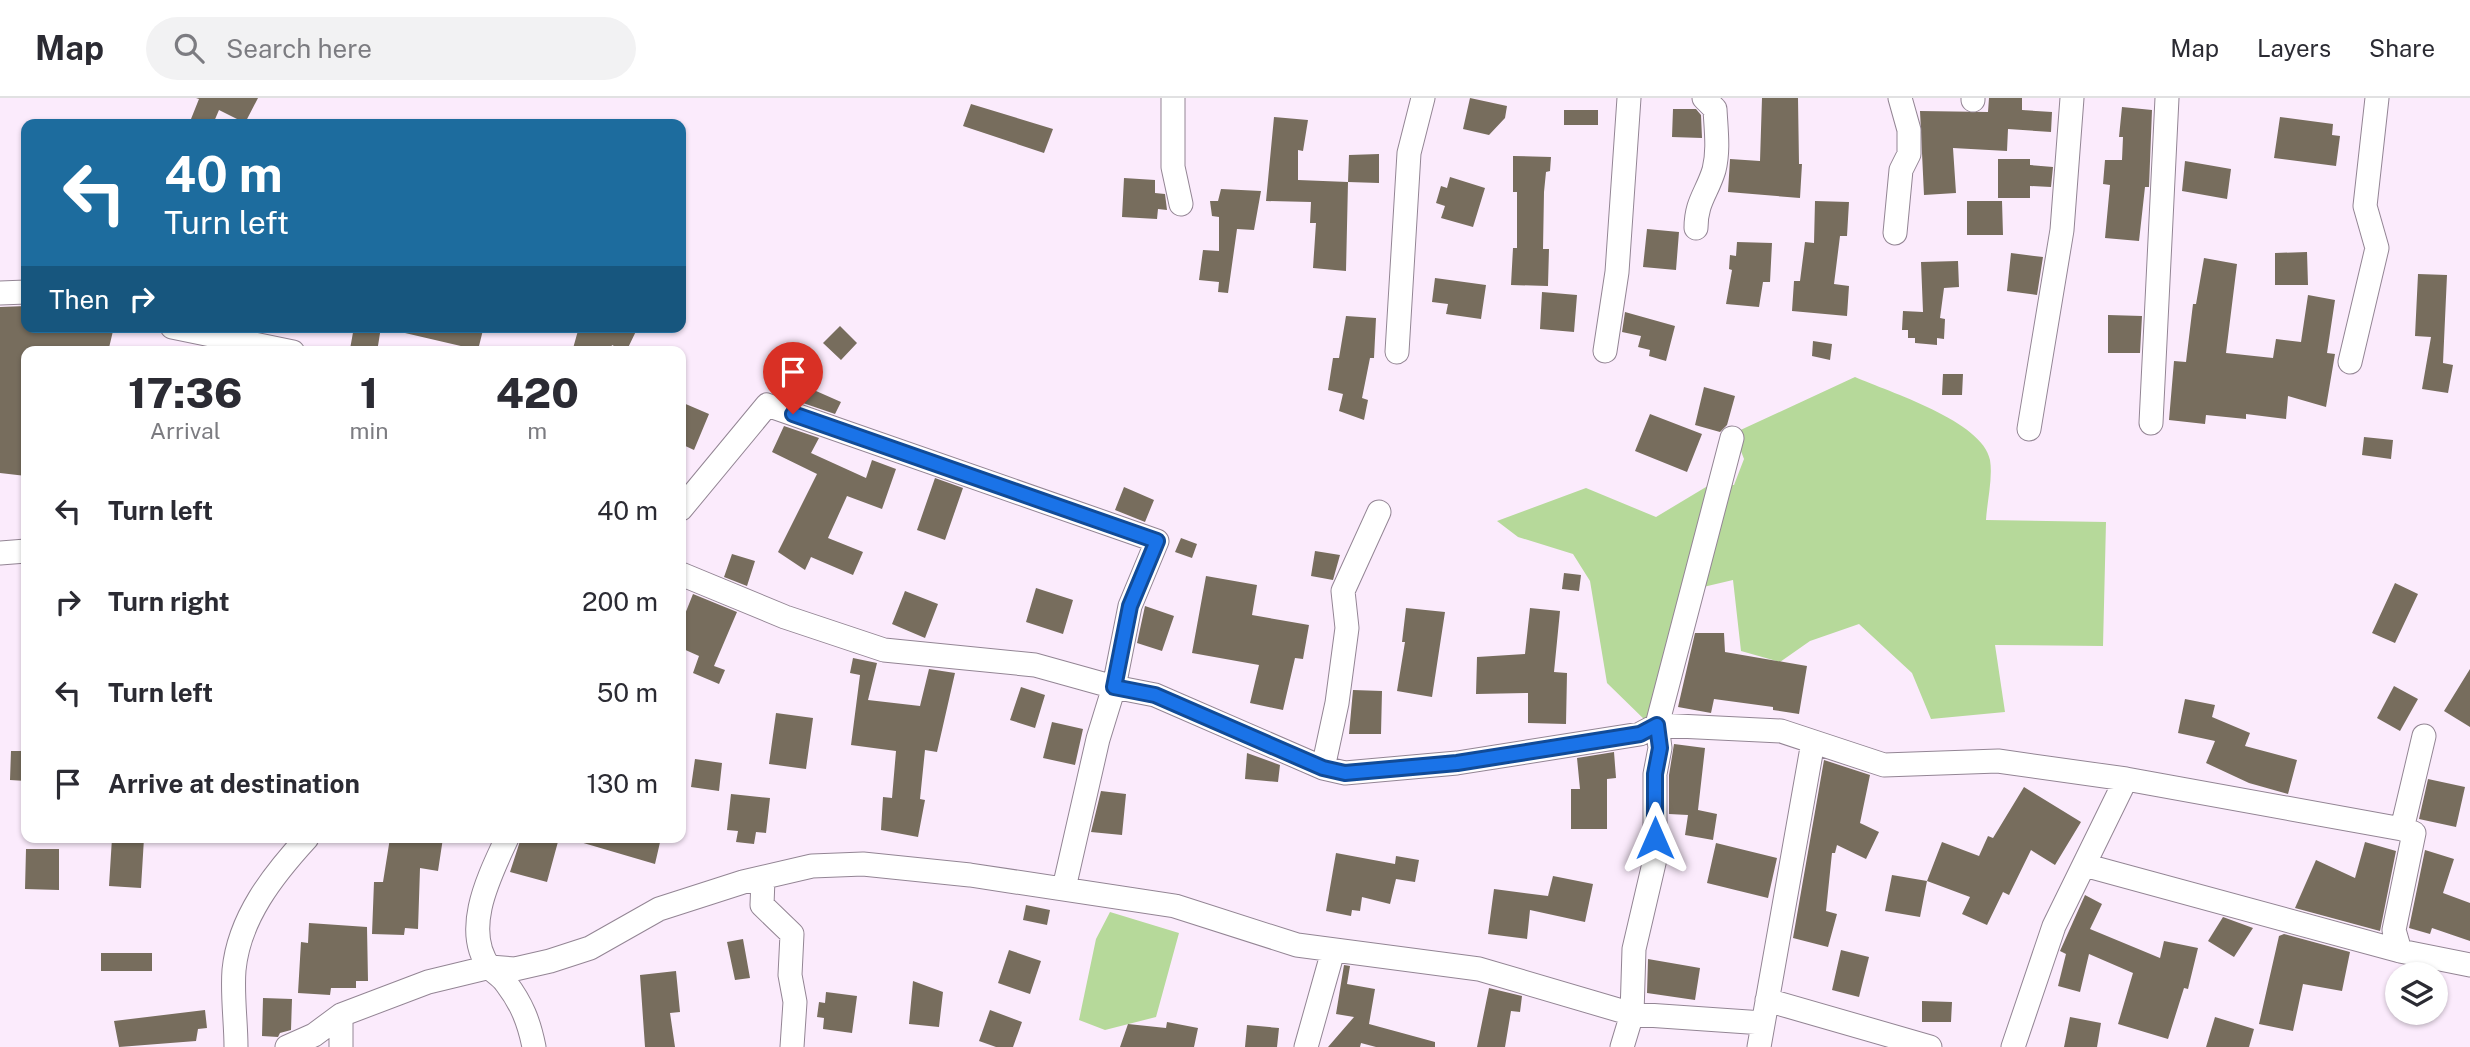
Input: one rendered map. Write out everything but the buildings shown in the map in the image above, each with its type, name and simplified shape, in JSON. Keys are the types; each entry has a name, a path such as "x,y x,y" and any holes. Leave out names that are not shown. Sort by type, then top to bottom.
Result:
{"street":[{"path":"1174,98 1173,167 1181,204"},
{"path":"1397,352 1409,153 1423,98"},
{"path":"1605,351 1617,272 1629,98"},
{"path":"1696,228 1696,209 1713,173 1717,149 1715,109 1704,98"},
{"path":"1895,233 1901,170 1909,154 1909,130 1900,98"},
{"path":"2028,429 2062,230 2071,98"},
{"path":"2151,423 2167,98"},
{"path":"2350,362 2377,248 2365,206 2378,98"},
{"path":"0,293 21,292"},
{"path":"201,333 264,346"},
{"path":"686,503 767,405 1157,541 1130,606 1114,687 1098,739 1064,888"},
{"path":"1622,1047 1632,1014 1634,949 1654,859 1655,774 1660,748 1657,725 1732,438"},
{"path":"1323,768 1337,704 1347,628 1343,591 1379,512"},
{"path":"0,553 21,551"},
{"path":"686,576 785,617 884,650 1035,665 1114,687 1155,695 1323,768 1345,773 1457,763 1640,734 1657,725 1781,731 1884,765 1998,761 2126,779 2402,829 2413,833 2393,930 2400,951"},
{"path":"2402,829 2424,736"},
{"path":"1759,1047 1813,742"},
{"path":"2013,1047 2054,926 2126,779"},
{"path":"236,1047 234,970 243,932 271,878 302,843"},
{"path":"505,843 481,903 480,943 490,967 505,982 529,1018 534,1047"},
{"path":"287,1047 314,1035 341,1015 428,982 490,967 515,969 550,961 590,948 659,909 763,879 812,866 863,864 1064,888 1175,906 1297,945 1479,969 1632,1014 1763,1023"},
{"path":"2084,865 2400,951 2470,965"},
{"path":"763,879 762,905 792,934 790,975 795,1002 792,1047"},
{"path":"1306,1047 1333,951"},
{"path":"1767,1000 1930,1047"},
{"path":"341,1015 341,1047"}],"green space":[{"path":"1855,377 1933,410 1971,433 1984,446 1991,467 1986,520 2106,522 2103,646 1995,645 2005,712 1931,719 1912,673 1859,624 1810,641 1780,662 1741,651 1733,580 1699,588 1649,724 1607,683 1590,581 1573,554 1518,537 1497,521 1586,488 1656,517 1711,484 1734,485 1744,459 1734,433"},
{"path":"1110,912 1179,933 1156,1017 1105,1030 1079,1020 1096,939"}],"route":[{"path":"793,414 1157,541 1130,606 1114,687 1155,695 1323,768 1345,773 1479,760 1640,734 1657,725 1660,748 1655,774 1655,838"}]}
